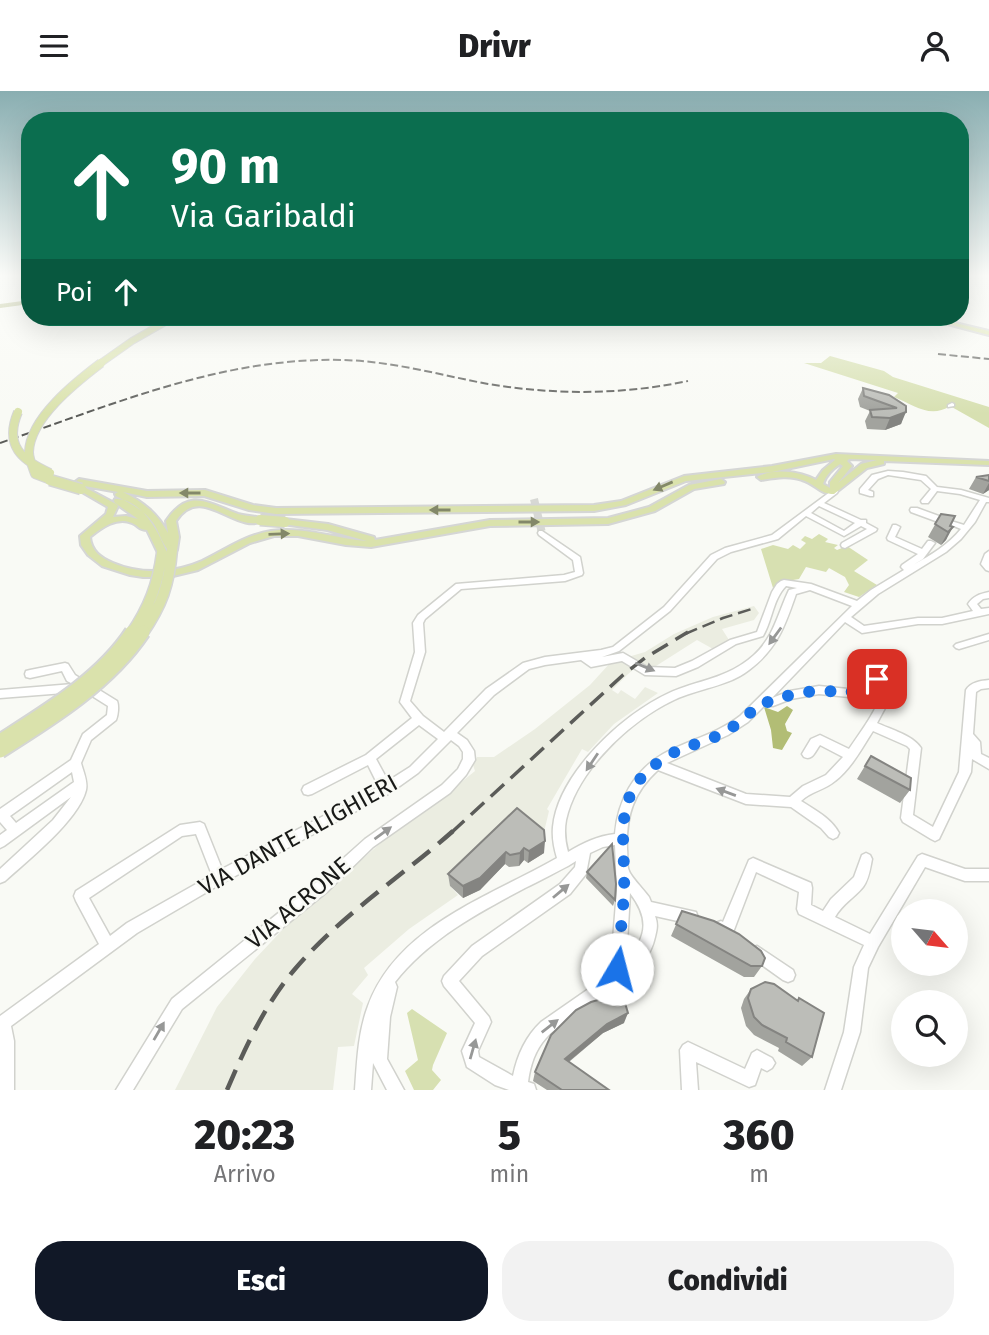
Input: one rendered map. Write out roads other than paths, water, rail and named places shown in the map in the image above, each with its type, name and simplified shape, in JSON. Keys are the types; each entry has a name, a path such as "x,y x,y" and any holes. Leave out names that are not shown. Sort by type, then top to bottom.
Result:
{"main road":[{"path":"108,347 154,326"},
{"path":"94,357 161,326"},
{"path":"961,326 989,333"},
{"path":"0,751 86,690 132,646 155,616 169,587 173,562 148,522 135,510 44,470 20,454 13,442 11,430 22,402 5,424"},
{"path":"10,457 35,474 80,485 147,494 205,493 261,510 303,512 594,508 623,503 684,479 859,455 989,465"},
{"path":"824,492 848,466 838,458"},
{"path":"824,492 821,477 838,458"},
{"name":"VIA DANTE ALIGHIERI","path":"824,492 864,466 876,462 989,465"},
{"path":"80,485 113,506 110,515 90,530 84,540 93,555 103,563 126,571 148,574 179,572 241,543 272,533 351,544 397,540 491,523 608,521 638,514 692,487 713,482 795,474 824,492"},
{"path":"0,741 69,693 102,666 123,644 153,600 167,551 174,537 171,521 186,506 211,503 235,516 328,527 376,540 397,540"},
{"path":"216,557 263,525 303,512"},
{"path":"90,530 113,519 135,520 167,551"}],"street":[{"path":"621,975 617,969 622,935 622,833 630,796 656,764 672,753 723,733 741,722 858,605 949,549 986,500 961,492 935,489 923,478 888,473 874,477 863,491 870,494"},
{"path":"925,501 935,489"},
{"name":"VIA DANTE ALIGHIERI","path":"1,1024 132,927 386,789 414,770 490,692 526,666 608,652 630,641 667,609 718,554 775,537 806,513 824,492"},
{"path":"824,492 850,516 873,529 845,545"},
{"path":"914,510 965,528"},
{"path":"806,513 844,534 863,522"},
{"path":"832,528 850,516"},
{"path":"896,527 891,538 923,554"},
{"path":"448,737 419,719 405,702 420,652 418,623 421,617 459,586 565,578 579,573 577,559 542,533"},
{"path":"911,571 905,567 923,554 931,543"},
{"path":"989,554 985,564 989,568"},
{"path":"582,656 590,663 622,657 651,672 683,670 733,642 760,634 780,584 811,587 858,605"},
{"path":"624,875 638,888 649,908 651,933 639,959 599,993 545,1028 524,1066 522,1088 472,1062 470,1051 484,1022 449,981 477,951 565,889 581,870 574,855 558,839 564,806 600,750 621,729 659,702 734,675 746,668 779,634 793,591 811,587"},
{"path":"985,613 972,604 980,597 989,595"},
{"path":"846,618 862,630 985,613"},
{"path":"959,646 989,637"},
{"path":"15,831 1,815 75,763 87,737 108,721 115,710 113,704 71,678 65,667 30,674"},
{"path":"762,702 773,702 790,695 819,690 849,693 876,679 884,681 890,689 870,725 837,773 824,782 803,790 793,802"},
{"path":"870,725 911,743 916,748 907,818 935,835 965,772 971,691 979,685 989,684"},
{"path":"0,694 86,687"},
{"path":"308,790 370,758 419,719"},
{"path":"967,735 975,742 976,757 989,764"},
{"name":"VIA ACRONE","path":"124,1090 177,1004 323,886 369,843 446,789 462,772 469,760 468,751 463,743 448,737"},
{"path":"808,754 815,742 820,740 850,755"},
{"path":"370,758 386,789"},
{"path":"0,877 55,824 77,797 80,784 75,763"},
{"path":"656,764 747,799 793,802 834,833"},
{"path":"0,842 80,784"},
{"path":"107,946 81,896 180,831 200,828 219,878"},
{"path":"363,1090 368,1019 386,982 402,961 438,933 486,902 622,833"},
{"path":"827,921 828,914 839,899 860,880 866,859"},
{"path":"833,1090 852,1032 862,967 873,942 922,860 965,875 989,875"},
{"path":"727,930 753,863 806,888 804,909 873,942"},
{"path":"649,908 682,913 727,930 788,975"},
{"path":"386,982 390,987 383,1017 379,1060 396,1090"},
{"path":"1,1024 6,1041 6,1090"},
{"path":"691,1086 688,1050 749,1080 757,1058 767,1063"}],"tunnel":[{"path":"534,499 542,533"}],"railway":[{"path":"938,354 989,359"},
{"path":"0,443 168,386 254,366 297,361 379,363 488,384 563,392 638,389 688,381"},
{"path":"685,634 755,608"},
{"path":"451,833 623,675 688,632"},
{"path":"227,1090 265,1012 295,969 351,914 453,831"}]}
